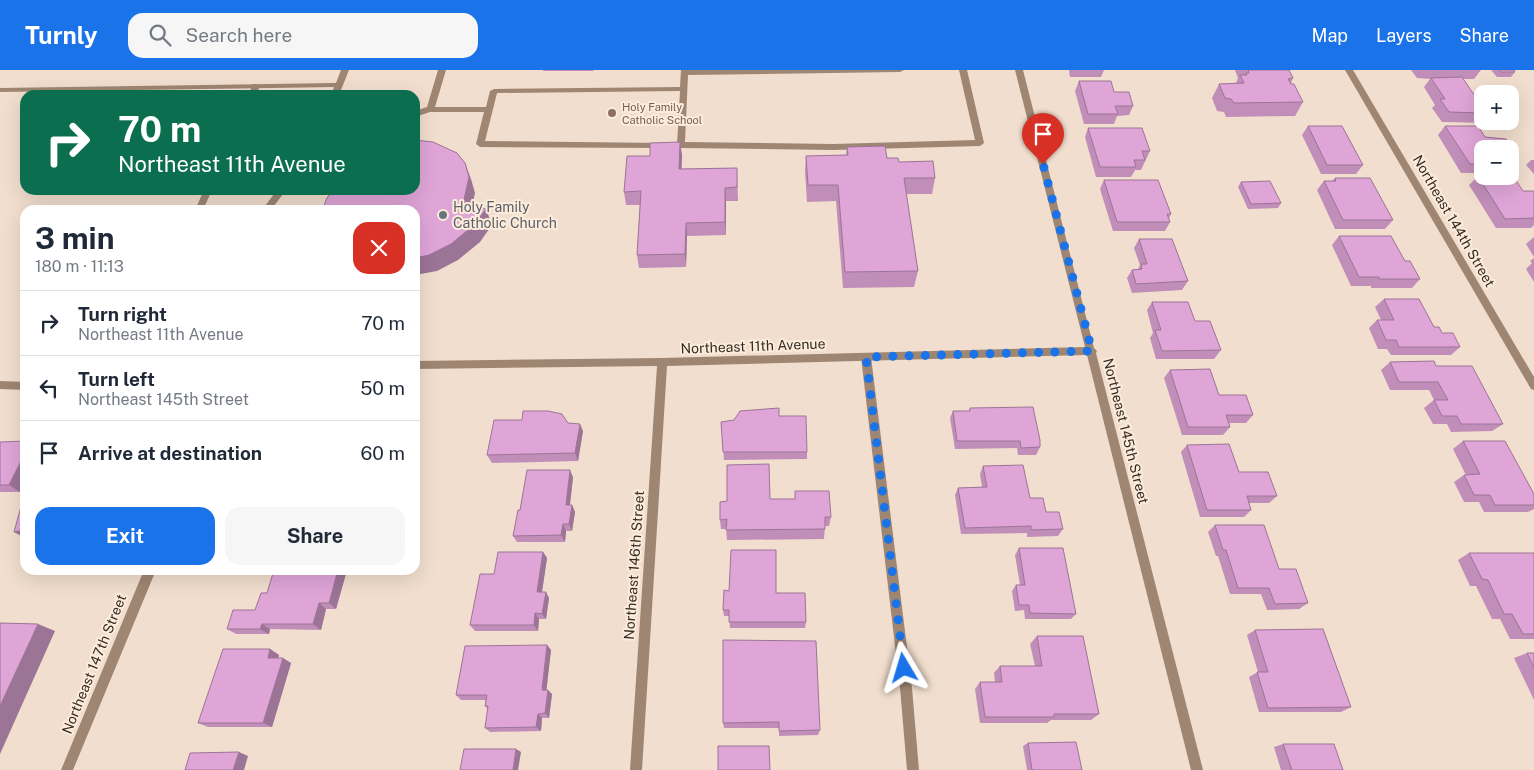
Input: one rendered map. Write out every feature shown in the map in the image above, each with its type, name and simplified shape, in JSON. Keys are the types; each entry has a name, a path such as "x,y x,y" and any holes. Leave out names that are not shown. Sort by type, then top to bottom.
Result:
{"street":[{"path":"337,90 345,70"},
{"path":"430,109 442,70"},
{"path":"681,145 685,72 900,70"},
{"path":"684,89 494,91 480,144 833,147 980,143 963,70"},
{"name":"Northeast 145th Street","path":"1019,70 1197,770"},
{"name":"Northeast 144th Street","path":"1349,70 1534,386"},
{"path":"254,90 256,86"},
{"path":"0,90 338,86"},
{"path":"420,112 430,109 489,110"},
{"path":"270,205 278,195"},
{"name":"Northeast 11th Avenue","path":"420,365 662,362 1092,351"},
{"path":"866,357 906,688 913,770"},
{"name":"Northeast 146th Street","path":"636,770 662,362"},
{"path":"0,385 20,386"},
{"name":"Northeast 147th Street","path":"67,770 148,575"}],"building":[{"path":"1248,70 1289,70 1293,78 1288,79 1291,84 1294,84 1303,102 1234,103 1231,99 1225,98 1219,84 1244,83 1240,75 1247,75 1246,73 1249,73"},
{"path":"1499,70 1514,70 1515,72 1501,72"},
{"path":"1462,77 1474,95 1474,113 1449,112 1440,99 1445,99 1431,78"},
{"path":"1079,81 1111,81 1114,92 1129,92 1133,106 1115,106 1118,114 1088,114"},
{"path":"1308,126 1342,126 1363,165 1327,165"},
{"path":"1445,126 1474,126 1474,130 1481,130 1485,137 1507,140 1474,140 1474,164 1470,164"},
{"path":"1088,128 1142,128 1150,151 1142,151 1145,160 1134,160 1136,167 1100,167"},
{"name":"Holy Family Catholic Church","path":"420,141 433,142 457,153 465,163 469,177 463,204 486,209 473,226 451,244 429,255 420,257 420,205 324,205 329,195 420,195"},
{"path":"680,142 679,169 737,168 737,187 725,188 725,222 686,223 685,254 637,255 641,191 624,192 627,156 650,156 650,143"},
{"path":"885,146 887,158 898,158 899,162 933,161 935,178 904,178 918,271 845,272 838,185 808,185 806,156 848,155 847,147"},
{"path":"1335,178 1370,178 1393,220 1343,220 1324,181 1336,181"},
{"path":"1104,180 1158,180 1171,214 1167,214 1170,222 1117,222"},
{"path":"1270,181 1281,203 1251,204 1241,182"},
{"path":"1484,185 1519,185 1523,191 1534,191 1534,218 1505,219"},
{"path":"1339,236 1391,236 1405,261 1410,261 1420,279 1359,277"},
{"path":"1139,239 1172,239 1188,281 1136,284 1132,270 1142,269 1141,264 1147,264"},
{"path":"1384,299 1419,299 1434,327 1439,327 1442,333 1453,333 1460,347 1399,347 1396,340 1386,340 1377,320 1394,320"},
{"path":"1152,302 1188,302 1195,321 1210,321 1221,350 1162,351 1155,330 1161,330"},
{"path":"1434,361 1436,366 1472,366 1503,424 1461,424 1457,416 1442,416 1434,400 1448,400 1438,382 1399,382 1390,362"},
{"path":"1210,369 1219,395 1246,395 1253,415 1226,415 1230,427 1188,427 1170,370"},
{"path":"1033,407 1040,447 1021,448 1020,441 957,441 953,411 970,411 970,408"},
{"path":"779,408 779,416 806,416 807,452 723,452 721,422 734,420 740,411"},
{"path":"523,411 548,411 562,414 568,423 580,424 575,453 487,455 494,420 522,420"},
{"path":"20,441 20,463 9,485 0,485 0,442"},
{"path":"1463,441 1505,441 1534,494 1534,505 1495,505 1490,495 1474,495 1464,475 1480,474"},
{"path":"1229,444 1239,472 1268,472 1277,496 1247,496 1251,510 1207,510 1187,445"},
{"path":"769,464 770,499 795,499 795,491 829,491 831,517 825,517 825,529 726,530 727,519 720,520 720,502 727,501 727,465"},
{"path":"1023,465 1030,498 1043,498 1046,512 1059,512 1063,529 1031,530 1031,526 965,528 958,488 987,487 983,466"},
{"path":"527,470 570,470 566,505 572,505 569,524 563,524 561,535 513,536"},
{"path":"20,510 20,531 14,532"},
{"path":"1215,525 1264,525 1279,569 1296,569 1308,603 1275,604 1269,588 1238,588 1226,550 1223,550"},
{"path":"1019,548 1063,548 1076,614 1030,613 1029,605 1019,605 1016,585 1025,585"},
{"path":"731,550 776,550 776,593 805,593 806,622 729,622 729,610 723,610 724,590 729,591"},
{"path":"498,552 543,552 537,592 546,592 542,614 535,613 534,625 470,625 480,574 494,574"},
{"path":"1469,553 1534,553 1534,634 1523,634 1512,614 1504,614 1488,580 1482,579"},
{"path":"272,575 337,575 329,603 319,603 313,624 262,624 260,629 227,629 233,610 255,610 261,593 267,593"},
{"path":"0,623 38,624 0,706"},
{"path":"1323,629 1351,707 1268,708 1257,672 1268,672 1255,630"},
{"path":"1037,636 1083,636 1099,714 1054,714 1054,717 985,717 980,682 1002,682 1000,666 1042,666"},
{"path":"723,640 816,641 820,730 779,731 779,722 723,723"},
{"path":"547,645 542,690 548,690 545,713 538,714 536,727 485,728 488,706 485,706 487,695 456,695 465,646"},
{"path":"223,649 270,649 268,658 283,658 263,723 198,723"},
{"path":"1527,653 1534,653 1534,667"},
{"path":"1076,742 1082,770 1032,770 1028,743"},
{"path":"1283,744 1334,744 1343,770 1292,770"},
{"path":"718,746 769,746 770,770 718,770"},
{"path":"464,749 516,749 513,770 460,770"},
{"path":"239,752 233,770 185,770 190,753"}],"place":[{"name":"Holy Family Catholic School","path":"612,113"},
{"name":"Holy Family Catholic Church","path":"443,215"}],"route":[{"path":"904,668 866,357 1092,351 1043,164"}]}
